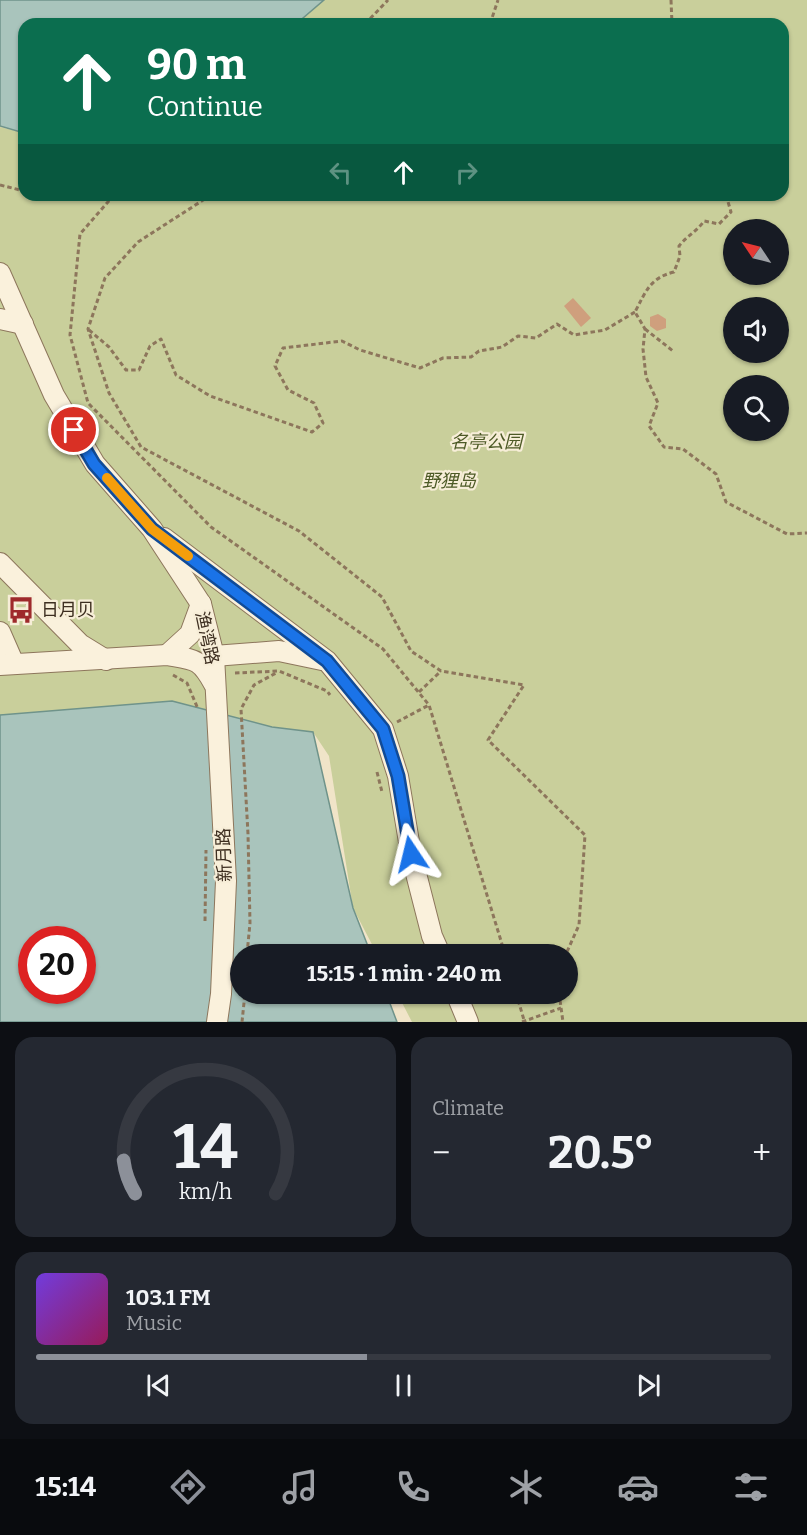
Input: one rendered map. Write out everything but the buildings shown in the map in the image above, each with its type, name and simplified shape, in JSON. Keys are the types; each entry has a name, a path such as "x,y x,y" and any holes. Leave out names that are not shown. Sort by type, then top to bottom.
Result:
{"street":[{"name":"渔湾路","path":"0,273 54,395 94,464 152,529 201,604 215,672"},
{"path":"0,319 23,324"},
{"path":"152,529 327,661 383,729 398,776 414,864 436,944"},
{"path":"0,563 80,644 105,660"},
{"path":"168,664 190,634 201,604"},
{"path":"0,632 7,664"},
{"path":"215,672 279,651 327,661"},
{"name":"渔湾路","path":"7,664 105,660 168,664 189,659 215,672"},
{"name":"新月路","path":"215,672 226,881 221,994 217,1022"},
{"path":"461,1004 468,1022"}],"path":[{"path":"371,18 388,0"},
{"path":"492,18 498,0"},
{"path":"671,0 672,18"},
{"path":"0,184 18,189"},
{"path":"109,201 80,234 70,335 88,403 212,527 383,649 429,705 502,944"},
{"path":"203,201 138,242 105,278 88,329 109,393 141,447 299,531 382,597 411,651 441,671 524,685 488,740 585,835 579,925 570,944"},
{"path":"88,329 109,347 126,370 139,370 150,346 161,339 176,375 210,396 312,432 323,423 314,403 288,390 275,366 283,348 342,341 360,350 420,368 443,358 471,357 479,351 502,347 518,336 536,338 557,324 573,335 605,330 635,312 647,289 659,276 674,272 680,256 679,246 689,234 698,230 704,221 719,224 731,212 728,201"},
{"path":"635,312 645,329 673,351"},
{"path":"645,329 643,349 646,377 658,403 648,426 664,447 683,449 716,474 726,502 787,534 807,533"},
{"path":"168,664 187,683 200,712"},
{"path":"215,672 279,671 327,691 334,698"},
{"path":"248,944 248,834 241,709 254,685 279,671"},
{"path":"419,692 441,671"},
{"path":"377,770 382,793"},
{"path":"205,921 206,842"},
{"path":"242,1022 243,1004"},
{"path":"519,1004 524,1021 561,1008"},
{"path":"560,1004 563,1022"}],"green space":[{"name":"野狸岛","path":"324,0 807,0 807,1022 412,1022 403,1004 578,1004 578,944 372,944 353,908 329,756 313,732 272,727 0,715 0,127 18,132 18,201 789,201 789,18 303,18"}],"water":[{"path":"0,0 324,0 303,18 18,18 18,131 0,126"},
{"path":"172,701 272,727 313,732 353,908 367,944 230,944 230,1004 390,1004 397,1022 0,1022 0,715"}],"slow traffic":[{"path":"107,478 152,529 188,556"}],"place":[{"name":"日月贝","path":"21,610"}],"route":[{"path":"74,430 94,464 152,529 327,661 383,729 398,776 411,854"}],"park label":[{"name":"名亭公园","path":"486,442"}]}
